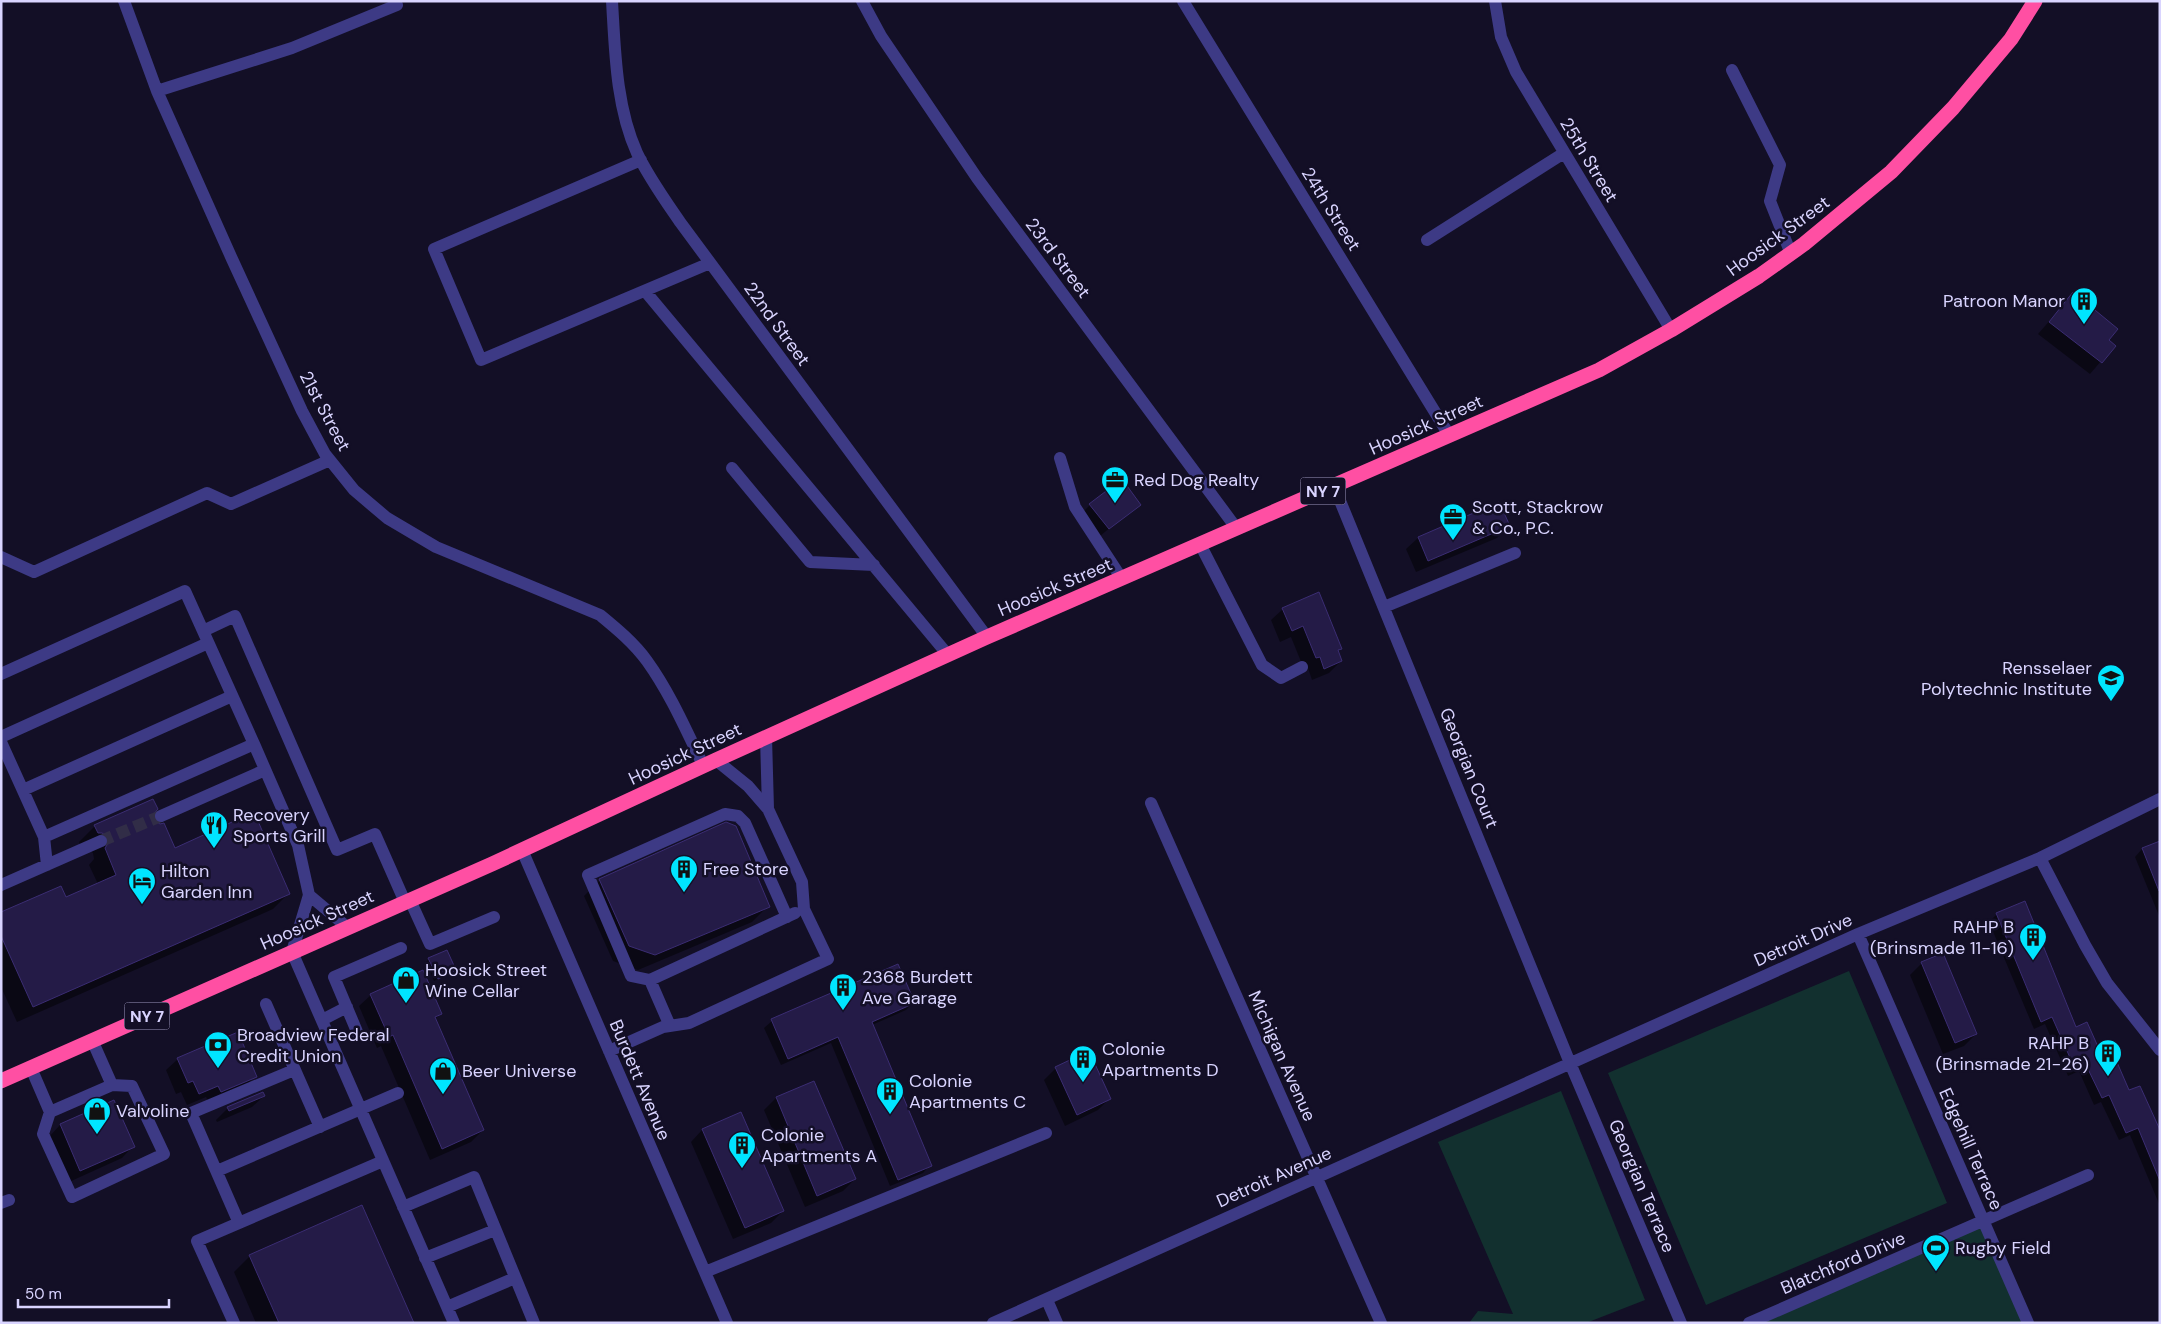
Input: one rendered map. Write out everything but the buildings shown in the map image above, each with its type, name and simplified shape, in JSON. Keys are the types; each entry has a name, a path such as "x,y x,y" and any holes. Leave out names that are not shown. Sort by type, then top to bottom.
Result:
{"highway":[{"name":"Hoosick Street","path":"1,1081 522,850 710,762 987,637 1599,370 1671,330 1759,276 1791,254 1891,172 1953,108 2011,38 2035,1"}],"street":[{"name":"21st Street","path":"124,1 157,91 302,411 330,460 354,490 387,518 436,547 600,615 622,634 646,660 710,762"},
{"name":"22nd Street","path":"612,1 616,54 626,122 641,160 652,181 710,263 987,637"},
{"name":"23rd Street","path":"862,1 881,36 976,178 1237,529"},
{"name":"24th Street","path":"1182,1 1449,435"},
{"name":"25th Street","path":"1496,1 1501,37 1516,72 1671,330"},
{"path":"157,91 292,48 397,5"},
{"path":"1732,70 1780,165 1770,201 1791,254"},
{"path":"1427,240 1564,153"},
{"path":"641,160 434,249 482,360 710,263"},
{"path":"645,291 948,655"},
{"path":"1060,458 1075,507 1122,579"},
{"path":"1,557 34,572 208,493 231,504 330,460"},
{"path":"732,468 810,562 874,565"},
{"name":"Georgian Court","path":"1334,486 1570,1063"},
{"path":"1200,544 1262,665 1281,678 1302,667"},
{"path":"1384,608 1515,554"},
{"path":"1,674 185,591 298,845 308,895 292,952 454,1323"},
{"path":"1,737 206,637 235,616 337,850 375,834 430,944 494,917"},
{"path":"23,790 232,696"},
{"path":"766,737 768,808"},
{"path":"1,742 44,837 47,865"},
{"path":"44,837 254,744"},
{"path":"609,1051 670,1026 688,1023 828,959 804,909 802,882 768,808 748,786 710,762"},
{"path":"161,816 265,770"},
{"name":"Detroit Drive","path":"1570,1063 1858,934 2040,858 2160,799"},
{"name":"Michigan Avenue","path":"1151,803 1381,1323"},
{"path":"787,917 745,823 738,816 725,814 588,875 631,976 650,980 787,917 804,909"},
{"path":"1,885 102,841"},
{"name":"Burdett Avenue","path":"522,850 727,1323"},
{"path":"2040,858 2107,983 2160,1050"},
{"path":"308,895 347,927"},
{"name":"Edgehill Terrace","path":"1858,934 2028,1323"},
{"path":"358,1034 334,977 401,948"},
{"path":"650,980 670,1026"},
{"path":"266,1004 320,1127"},
{"path":"322,1020 347,1007"},
{"path":"92,1040 112,1085"},
{"name":"Detroit Avenue","path":"993,1323 1570,1063"},
{"name":"Georgian Terrace","path":"1570,1063 1681,1323"},
{"path":"31,1068 50,1112 43,1134 72,1197 164,1154 132,1086 112,1085 50,1112"},
{"path":"238,1223 191,1113 294,1070"},
{"path":"217,1171 398,1093"},
{"path":"705,1272 1046,1133"},
{"path":"234,1323 197,1240 383,1161"},
{"name":"Blatchford Drive","path":"1749,1323 2088,1175"},
{"path":"403,1207 474,1177 534,1323"},
{"path":"425,1258 495,1230"},
{"path":"447,1307 515,1278"},
{"path":"1047,1300 1058,1323"}],"green space":[{"path":"1849,971 1947,1203 1706,1305 1608,1073"},
{"path":"1561,1091 1645,1300 1586,1323 1469,1323 1478,1311 1513,1314 1438,1142"},
{"name":"Rugby Field","path":"1984,1221 2028,1323 1749,1323"}],"tunnel":[{"path":"101,841 161,816"}],"place":[{"name":"Patroon Manor","path":"2084,325"},
{"name":"Red Dog Realty","path":"1115,504"},
{"name":"Scott, Stackrow & Co., P.C.","path":"1453,541"},
{"name":"Rensselaer Polytechnic Institute","path":"2111,702"},
{"name":"Recovery Sports Grill","path":"214,849"},
{"name":"Free Store","path":"684,893"},
{"name":"Hilton Garden Inn","path":"142,905"},
{"name":"RAHP B (Brinsmade 11-16)","path":"2033,961"},
{"name":"Hoosick Street Wine Cellar","path":"406,1004"},
{"name":"2368 Burdett Ave Garage","path":"843,1011"},
{"name":"Broadview Federal Credit Union","path":"218,1069"},
{"name":"RAHP B (Brinsmade 21-26)","path":"2108,1077"},
{"name":"Colonie Apartments D","path":"1083,1083"},
{"name":"Beer Universe","path":"443,1095"},
{"name":"Colonie Apartments C","path":"890,1115"},
{"name":"Valvoline","path":"97,1135"},
{"name":"Colonie Apartments A","path":"742,1169"},
{"name":"Rugby Field","path":"1936,1272"}]}
